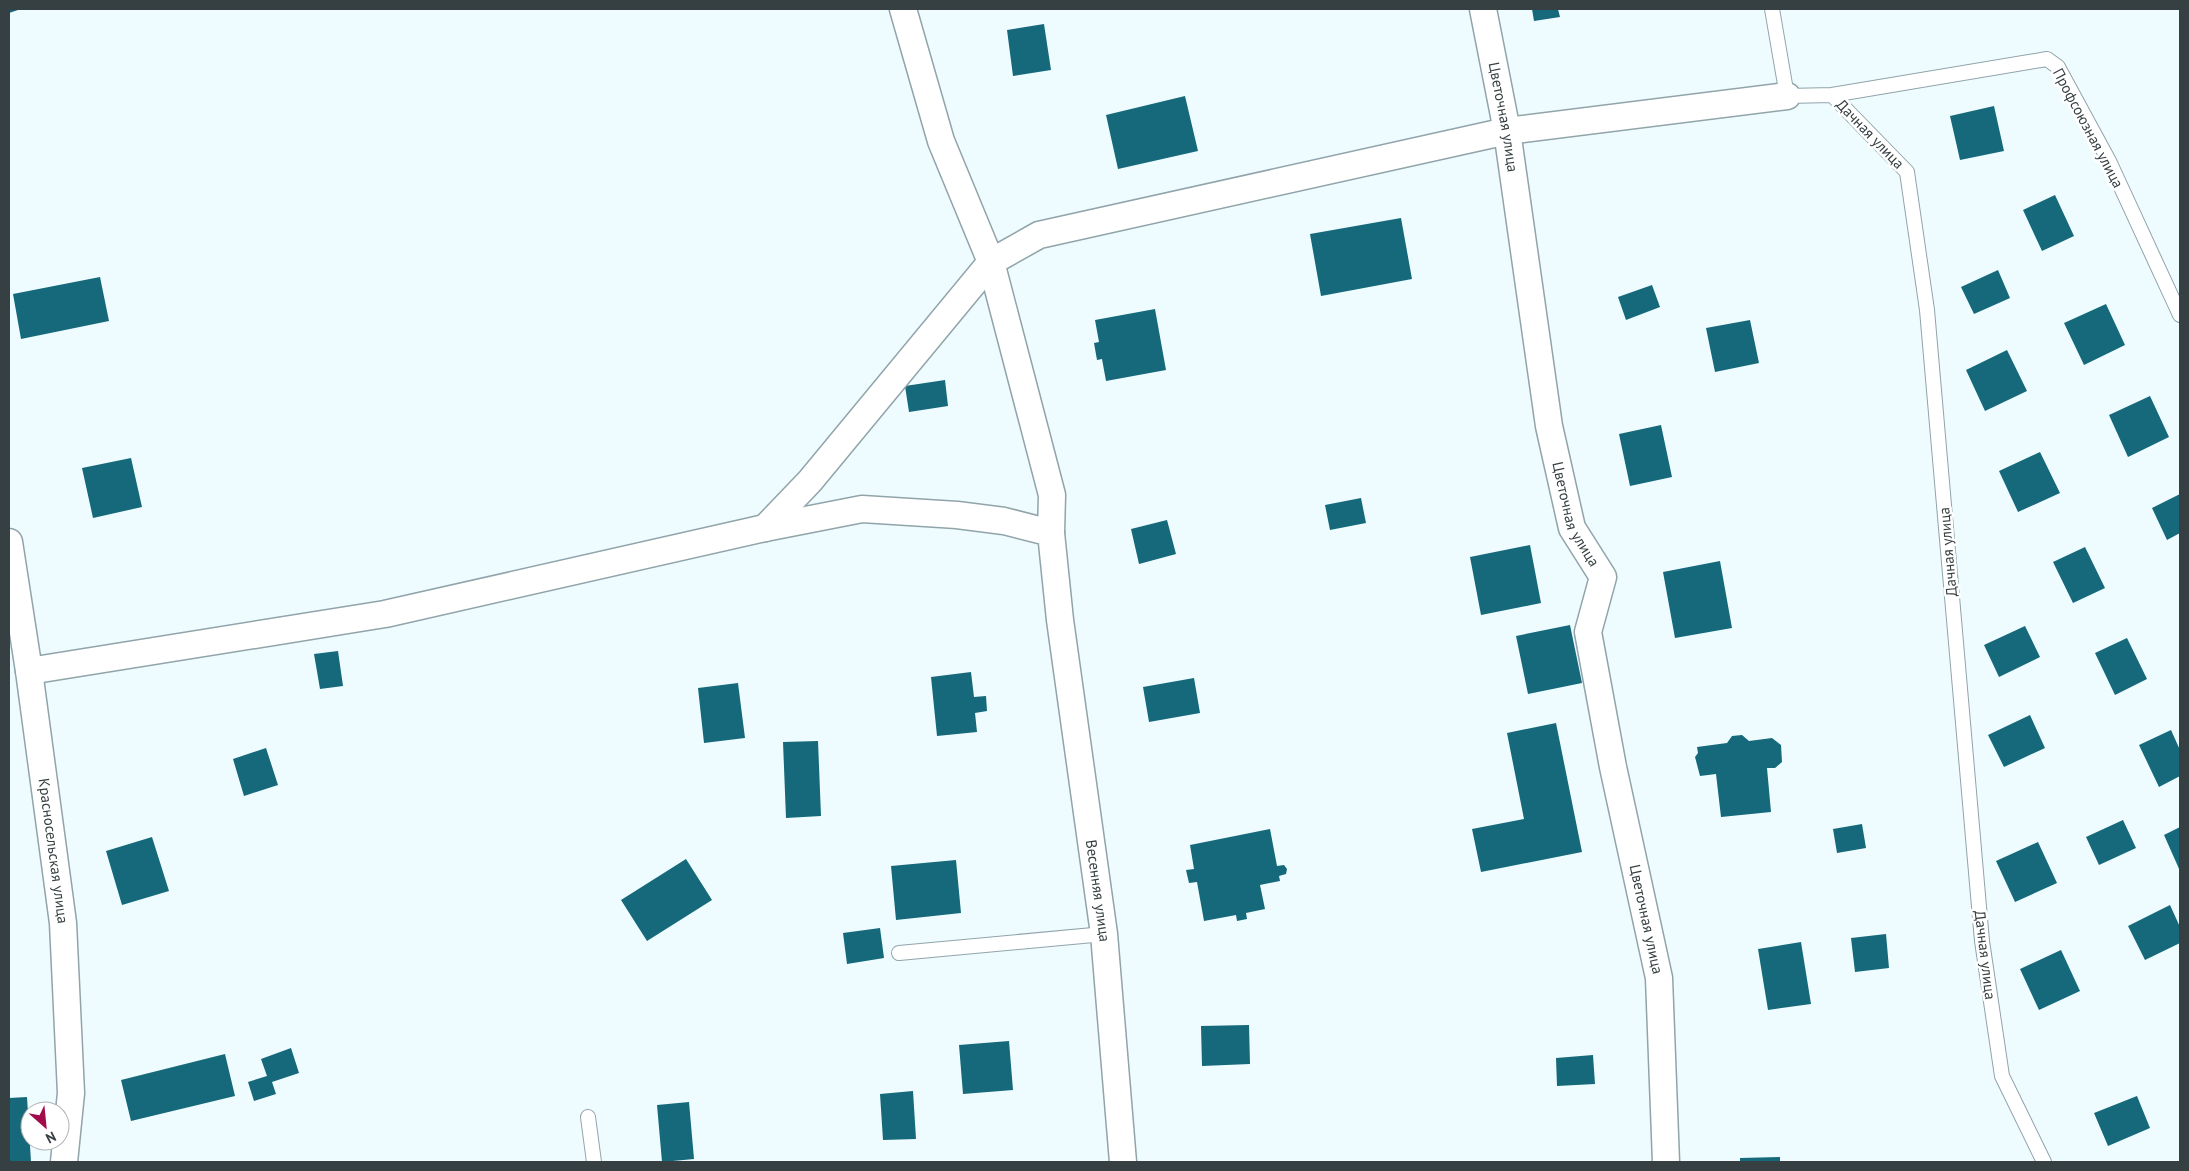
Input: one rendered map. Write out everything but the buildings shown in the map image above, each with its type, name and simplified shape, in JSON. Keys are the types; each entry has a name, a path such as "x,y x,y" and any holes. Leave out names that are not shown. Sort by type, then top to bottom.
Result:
{"street":[{"name":"Весенняя улица","path":"903,9 941,141 991,262 1052,495 1051,533 1060,620 1104,934 1123,1162"},
{"name":"Цветочная улица","path":"1484,9 1507,131 1549,426 1572,528 1603,578 1588,632 1613,767 1659,978 1666,1162"},
{"path":"765,528 810,481 991,262 1039,235 1507,131 1787,96"},
{"path":"30,671 385,614 765,528 862,509 957,515 1004,522 1051,533"},
{"name":"Красносельская улица","path":"9,542 30,671 64,923 71,1093 64,1162"}],"lane":[{"path":"1772,9 1787,96"},
{"name":"Профсоюзная улица","path":"1832,95 2048,59 2058,67 2109,161 2180,316"},
{"name":"Дачная улица","path":"1787,96 1832,95 1907,172 1927,310 1982,941 2002,1076 2044,1162"},
{"path":"899,952 1104,934"},
{"path":"588,1117 594,1162"}]}
